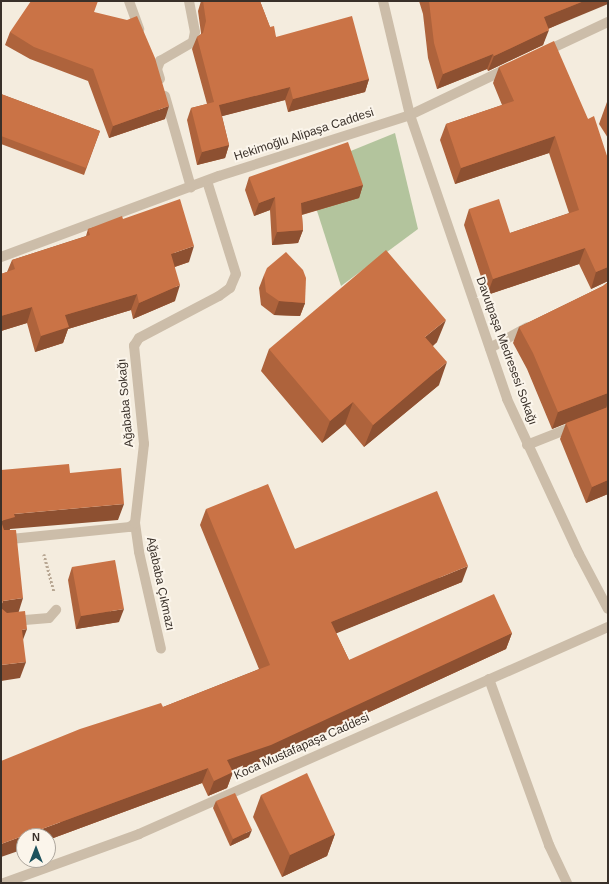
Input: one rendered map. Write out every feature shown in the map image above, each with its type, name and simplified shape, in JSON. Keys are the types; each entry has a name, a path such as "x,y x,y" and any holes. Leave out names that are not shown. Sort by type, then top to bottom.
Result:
{"street":[{"path":"130,1 143,38"},
{"path":"157,69 160,61 193,42 195,32 189,1"},
{"name":"Davutpaşa Medresesi Sokağı","path":"383,1 410,115 507,399 527,445 608,609"},
{"path":"531,58 608,22"},
{"path":"151,58 157,69 191,186"},
{"name":"Hekimoğlu Alipaşa Caddesi","path":"1,257 207,180 410,115 517,64"},
{"name":"Ağababa Sokağı","path":"135,523 144,444 134,346 139,338 219,296 230,288 236,274 207,180"},
{"path":"490,348 536,323"},
{"path":"527,445 586,422"},
{"path":"1,540 130,527 135,523"},
{"name":"Ağababa Çıkmazı","path":"135,523 139,552 161,649"},
{"path":"1,622 49,618 56,610"},
{"name":"Koca Mustafapaşa Caddesi","path":"4,883 139,834 608,627"},
{"path":"489,679 549,845 567,883"}],"path":[{"path":"38,537 53,588 56,610"}],"green space":[{"path":"395,133 418,229 341,286 304,170"}],"building":[{"path":"31,1 98,1 94,12 127,20 137,16 155,58 169,106 113,126 93,69 34,47 10,32"},
{"path":"203,1 260,1 270,27 274,26 276,37 352,16 369,79 293,99 290,87 219,105 229,145 202,152 191,108 214,102 197,37 203,33 206,21"},
{"path":"429,1 584,1 544,17 549,30 494,56 493,54 443,74 434,43"},
{"path":"554,41 588,119 594,116 608,159 608,267 596,272 585,248 493,279 469,209 499,199 510,233 579,210 555,136 461,168 446,124 514,101 499,67"},
{"path":"1,94 100,131 86,168 1,136"},
{"path":"348,142 363,185 301,203 303,230 277,232 275,197 259,203 249,177"},
{"path":"180,199 194,246 171,254 180,285 139,303 137,294 65,315 69,327 41,336 32,307 1,316 1,274 15,269 12,260 90,235 88,229 122,216 123,219"},
{"path":"386,250 446,320 425,337 447,362 373,425 353,402 330,421 269,349"},
{"path":"286,252 303,270 306,278 305,303 279,301 266,292 264,275 267,268"},
{"path":"608,282 608,393 558,412 533,353 519,327 603,286"},
{"path":"608,407 608,480 592,487 566,423"},
{"path":"69,464 70,473 121,468 124,504 14,514 15,517 1,521 1,470"},
{"path":"268,484 295,549 437,491 468,566 331,622 349,660 494,594 512,633 271,745 227,760 233,772 214,781 208,768 45,828 16,828 16,838 1,844 1,761 80,729 161,703 163,707 270,665 206,509"},
{"path":"1,521 4,530 16,530 23,598 3,601 1,606"},
{"path":"115,560 124,609 81,616 72,567"},
{"path":"1,608 7,613 25,611 27,629 22,630 26,662 1,665"},
{"path":"307,773 335,834 290,855 261,795"},
{"path":"235,793 252,830 233,839 216,801"}]}
